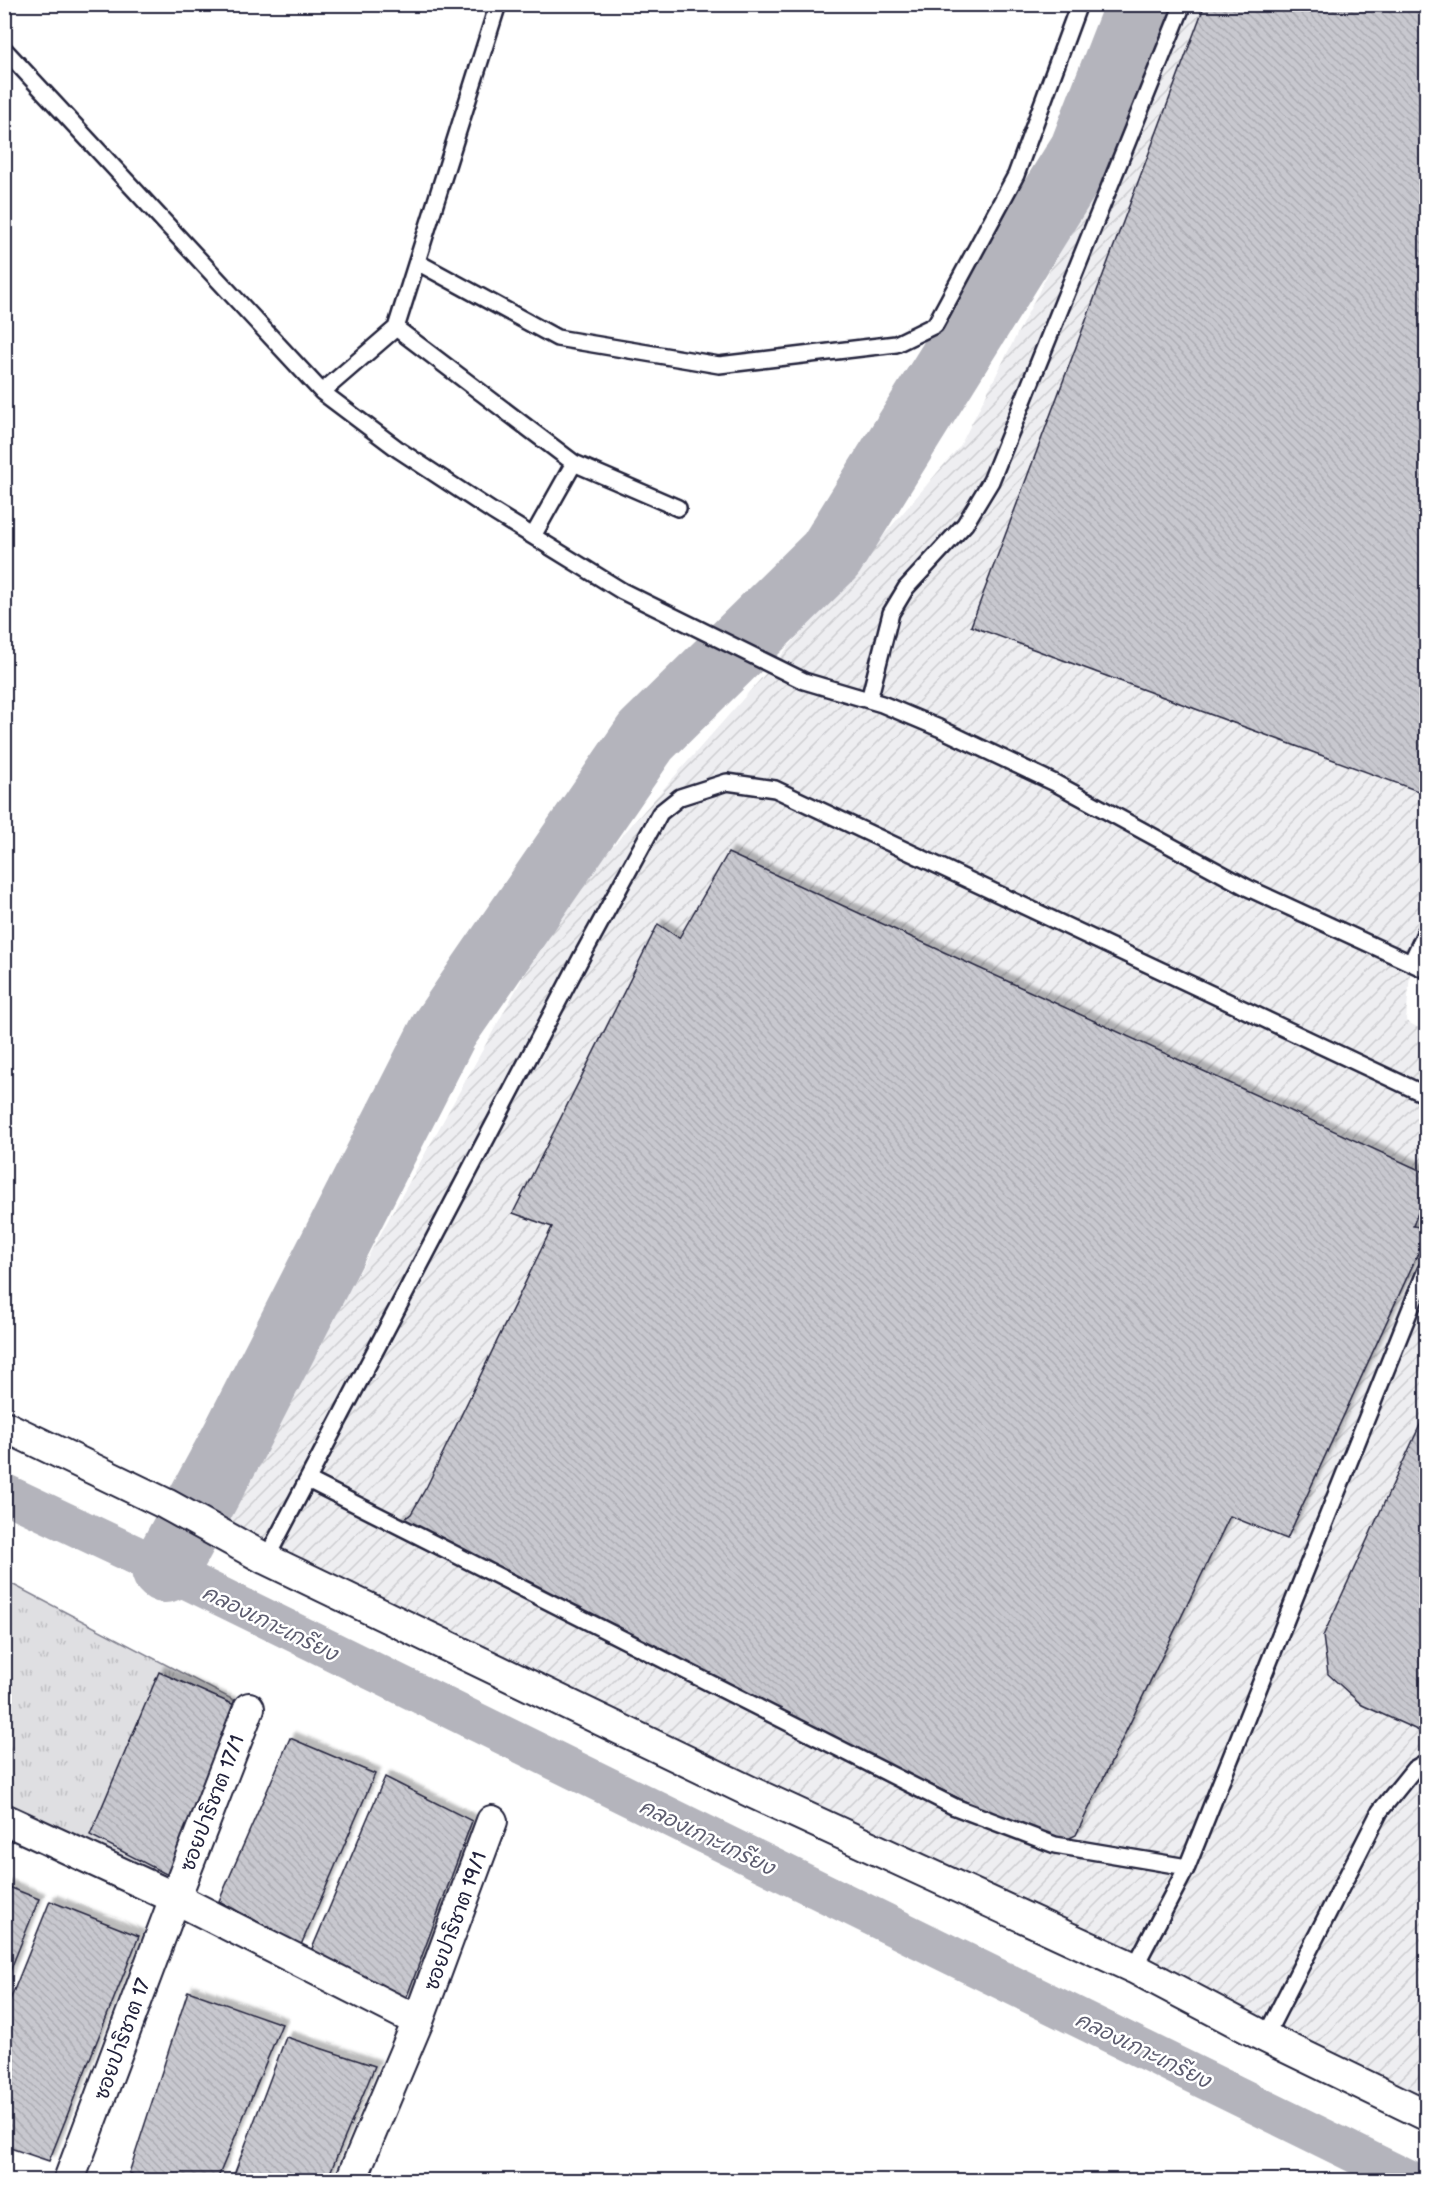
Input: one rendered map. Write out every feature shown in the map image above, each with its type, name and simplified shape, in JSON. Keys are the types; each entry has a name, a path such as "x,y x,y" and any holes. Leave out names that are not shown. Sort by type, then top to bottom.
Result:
{"street":[{"path":"4,1426 166,1504 266,1559 751,1792 1134,1968 1265,2037 1426,2115"},
{"name":"ซอยปาริชาต 17/1","path":"175,1898 249,1708"},
{"path":"4,1819 175,1898 418,2021"},
{"name":"ซอยปาริชาต 19/1","path":"351,2181 418,2021 492,1821"},
{"name":"ซอยปาริชาต 17","path":"69,2181 175,1898"}],"lane":[{"path":"322,392 396,328 498,4"},
{"path":"417,262 557,338 719,366 896,344 935,325 1016,175 1078,4"},
{"path":"869,700 891,613 906,588 964,524 991,481 1183,4"},
{"path":"4,49 322,392 399,450 622,591 804,681 869,700 939,728 1055,783 1248,888 1426,970"},
{"path":"396,328 574,463 678,508"},
{"path":"533,536 574,463"},
{"path":"266,1559 598,927 660,813 680,797 727,782 775,789 1426,1095"},
{"path":"1411,963 1426,931"},
{"path":"1134,1968 1187,1867 1426,1270"},
{"path":"308,1480 955,1808 1055,1845 1187,1867"},
{"path":"1265,2037 1380,1811 1413,1769 1426,1762"}],"shaded area":[{"path":"1185,5 1426,5 1426,926 1411,963 1406,1021 1426,1032 1426,2116 216,1530 567,898 773,665 960,446"}],"green space":[{"path":"4,1580 249,1708 175,1898 5,1822"}],"building":[{"path":"1205,4 1415,4 1426,9 1426,181 1424,187 1426,188 1426,794 971,626"},
{"path":"728,853 1426,1173 1426,1191 1413,1226 1426,1228 1426,1236 1287,1539 1230,1516 1076,1835 1055,1845 396,1525 411,1514 427,1486 552,1227 513,1213 658,924 679,938"},
{"path":"1426,1412 1426,1734 1362,1705 1328,1674 1323,1636"},
{"path":"159,1672 239,1707 170,1876 90,1835"},
{"path":"290,1738 375,1774 301,1945 219,1901"},
{"path":"385,1777 472,1821 406,1999 311,1951"},
{"path":"4,1885 39,1899 4,1986"},
{"path":"50,1901 139,1936 49,2161 4,2146 4,2015"},
{"path":"188,1991 282,2024 217,2180 145,2180 129,2173"},
{"path":"286,2037 375,2066 327,2180 232,2180"}],"waterway":[{"path":"165,1569 231,1447 444,1030 646,737 831,555 1083,151 1140,4"},
{"name":"คลองเกาะเกรียง","path":"4,1493 165,1569 1409,2180"}]}
